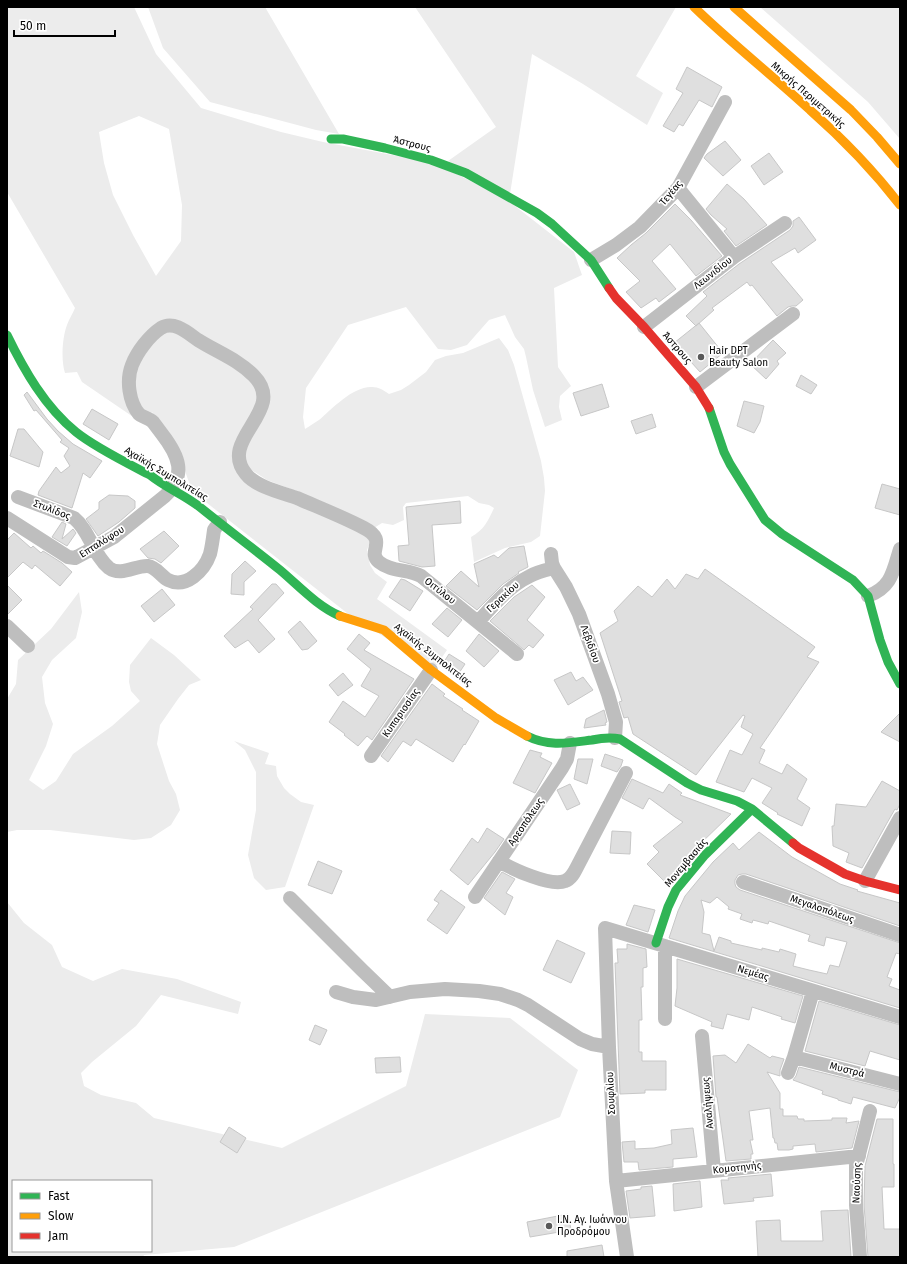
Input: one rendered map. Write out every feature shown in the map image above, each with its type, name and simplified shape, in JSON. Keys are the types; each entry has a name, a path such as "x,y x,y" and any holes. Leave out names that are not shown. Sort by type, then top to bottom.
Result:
{"street":[{"name":"Μικρής Περιμετρικής","path":"694,7 751,60 827,124 874,172 900,205"},
{"name":"Μικρής Περιμετρικής","path":"734,7 851,110 900,164"},
{"name":"Τεγέας","path":"591,260 616,246 640,227 678,188 725,102"},
{"name":"Άστρους","path":"331,139 343,139 425,158 466,173 537,213 552,224 591,260 616,298 644,327 696,387 708,405 724,452 730,464 765,520 782,534 853,580 868,596 880,640 888,662 900,684"},
{"path":"678,188 734,257"},
{"name":"Λεωνιδίου","path":"644,327 734,257 785,223"},
{"path":"696,387 793,314"},
{"name":"Οιτύλου","path":"172,489 176,483 179,466 176,456 168,442 152,421 140,414 133,402 128,385 130,370 141,349 154,334 163,327 171,326 182,329 211,348 237,362 254,376 263,389 264,402 244,436 240,447 240,461 245,474 250,479 311,504 374,534 377,540 375,555 378,561 390,568 421,576 517,654"},
{"name":"Αχαϊκής Συμπολιτείας","path":"7,335 37,386 69,426 91,442 195,502 331,612 344,618 384,630 432,670 496,718 518,732 537,741 545,743 570,744 615,738"},
{"name":"Επταλόφου","path":"10,525 68,557 80,557 114,536 172,489"},
{"name":"Στυλίδος","path":"18,497 74,518 88,536 105,564 112,570 125,571 142,566 150,566 161,575 178,583 190,579 206,562 211,552 214,530 220,522"},
{"path":"868,596 880,590 888,582 900,549"},
{"name":"Γερακίου","path":"478,622 498,600 520,581 552,561"},
{"name":"Λεβιδίου","path":"552,561 579,614 608,694 616,722 615,738"},
{"path":"7,626 28,646"},
{"name":"Κυπαρισσίας","path":"371,756 432,670"},
{"path":"615,738 625,741 686,783 701,790 737,801 752,809 788,839 810,854 845,874 900,890"},
{"name":"Αρεοπόλεως","path":"475,897 562,768 570,744"},
{"path":"499,861 511,868 542,879 563,882 569,879 577,867 626,773"},
{"name":"Μονεμβασιάς","path":"660,945 669,903 676,890 705,856 752,809"},
{"path":"865,881 900,818"},
{"name":"Μεγαλοπόλεως","path":"743,882 900,935"},
{"path":"290,898 390,997"},
{"name":"Νεμέας","path":"605,928 900,1017"},
{"name":"Σουφλίου","path":"605,928 616,1181 627,1257"},
{"path":"660,945 666,1019"},
{"path":"336,992 354,997 376,1000 410,992 445,989 500,994 528,1005 587,1042 598,1046 609,1047"},
{"path":"788,1073 794,1057 812,991"},
{"name":"Αναλήψεως","path":"702,1036 714,1171"},
{"name":"Μυστρά","path":"794,1057 900,1084"},
{"name":"Ναούσης","path":"860,1257 855,1185 856,1166 870,1111"},
{"name":"Κομοτηνής","path":"616,1181 858,1156"}],"shaded area":[{"path":"7,7 134,7 156,54 201,108 281,132 323,142 435,163 506,199 574,252 582,275 554,288 558,367 571,386 560,396 559,407 562,420 545,427 533,390 524,349 515,337 505,315 489,320 467,345 451,350 438,349 406,307 348,325 306,388 303,417 305,429 319,420 336,404 358,390 374,387 389,394 401,390 426,372 435,360 446,356 463,353 499,338 508,350 514,365 541,461 544,478 545,491 540,536 531,542 505,548 474,562 471,537 488,521 494,508 489,505 479,503 468,496 406,503 403,507 404,520 393,525 382,523 374,528 296,491 267,480 250,469 237,468 372,537 367,550 370,565 375,573 387,582 377,599 447,650 434,669 347,613 207,503 191,488 185,471 165,431 152,412 142,423 82,382 77,372 65,373 63,356 64,336 65,330 75,308 7,192","holes":["139,116 169,129 182,205 181,241 156,276 113,195 104,163 99,132"]},
{"path":"148,7 265,7 339,134 316,130 210,102 163,48"},
{"path":"415,7 676,7 636,76 663,93 647,125 583,84 532,54 510,194 448,161 496,127"},
{"path":"760,7 900,7 900,139 868,102"},
{"path":"79,592 82,612 76,638 52,660 42,677 45,703 53,724 46,746 29,780 43,790 56,781 73,754 112,726 140,701 131,691 129,682 130,665 151,638 174,655 201,680 189,685 160,725 157,744 169,781 176,794 180,810 171,825 151,838 134,840 50,830 17,830 7,832 7,699 16,684 18,660 51,629"},
{"path":"234,741 269,753 265,764 276,766 277,776 284,788 301,802 314,805 285,887 266,890 254,878 248,855 256,810 256,772 245,750"},
{"path":"7,902 24,923 52,945 62,967 93,981 122,969 177,979 241,1002 238,1014 161,995 136,1026 92,1062 81,1073 84,1086 101,1095 136,1103 154,1118 282,1148 406,1086 425,1014 510,1018 578,1070 560,1117 234,1247 144,1255 143,1257 7,1257"}],"building":[{"path":"687,67 722,87 712,107 699,100 683,126 679,124 674,132 663,126 683,93 676,89"},
{"path":"725,141 741,160 723,176 704,158 707,154"},
{"path":"769,153 783,172 764,185 751,166"},
{"path":"727,184 744,199 767,225 736,246 724,231 727,229 706,209"},
{"path":"675,204 722,256 696,276 670,244 652,261 676,289 659,302 656,298 641,308 626,292 640,281 617,258 646,233"},
{"path":"799,217 816,240 798,253 795,248 771,262 803,300 796,306 788,307 777,316 752,285 750,286 747,282 712,308 714,310 696,326 686,316 707,296 703,292 739,264 790,230 793,226 793,221"},
{"path":"699,323 723,353 700,372 674,343"},
{"path":"773,340 786,353 777,361 779,364 766,379 750,364"},
{"path":"801,375 817,385 811,394 796,386"},
{"path":"602,384 609,407 581,416 573,393"},
{"path":"27,392 58,431 73,444 102,461 90,478 83,473 72,508 38,495 39,491 56,467 61,473 70,466 64,456 69,448 60,442 62,440 36,410 34,411 24,395"},
{"path":"744,401 764,406 760,422 754,433 737,426"},
{"path":"92,409 118,424 109,440 83,424"},
{"path":"652,414 656,427 636,434 631,421"},
{"path":"18,429 24,429 43,452 39,467 10,456"},
{"path":"882,484 900,489 900,515 875,508"},
{"path":"109,495 128,496 135,501 135,508 119,522 98,536 86,519 99,509 99,502"},
{"path":"460,501 461,523 432,525 435,566 422,567 399,561 398,546 409,545 406,507"},
{"path":"62,522 66,524 62,539 73,529 76,533 67,546 52,537"},
{"path":"164,531 179,546 161,563 155,559 148,558 140,549"},
{"path":"14,533 31,548 33,546 41,553 43,551 62,563 72,572 60,586 35,565 32,569 23,562 7,578 7,540"},
{"path":"524,546 528,567 518,572 519,573 503,584 477,610 446,586 461,571 479,587 474,564 494,555 498,558 509,548"},
{"path":"245,561 256,571 244,582 244,595 231,594 232,574"},
{"path":"705,569 815,647 807,657 819,662 760,748 765,750 759,763 782,774 787,764 807,779 797,799 810,808 802,826 777,814 778,813 762,803 772,788 752,778 744,792 716,782 730,750 742,755 753,734 741,727 745,716 743,715 696,775 633,734 628,717 624,718 619,702 622,701 600,633 618,621 614,611 638,586 652,597 667,579 675,589 686,574 698,579"},
{"path":"401,579 423,591 410,611 389,597"},
{"path":"272,584 276,584 284,593 258,620 275,639 259,653 248,640 235,648 224,636 253,609 250,607"},
{"path":"7,585 22,600 7,615"},
{"path":"532,585 545,597 527,620 544,635 533,648 529,645 524,650 490,621 514,597"},
{"path":"162,589 175,605 154,622 141,606"},
{"path":"447,608 462,620 448,637 432,624"},
{"path":"300,621 317,641 308,649 302,650 288,632"},
{"path":"359,634 370,643 364,650 414,679 372,740 367,736 358,746 329,722 343,701 365,717 379,696 361,686 371,669 347,649"},
{"path":"479,634 499,651 484,667 466,651"},
{"path":"449,654 465,664 457,676 442,665"},
{"path":"571,672 576,681 583,677 593,690 568,705 554,680"},
{"path":"343,673 353,685 338,696 329,685"},
{"path":"432,684 445,694 443,696 479,721 453,762 416,739 411,746 403,741 388,762 381,756"},
{"path":"604,710 607,722 605,723 606,725 584,728 586,719"},
{"path":"900,713 900,742 881,732"},
{"path":"530,750 542,753 540,757 552,763 535,793 513,783"},
{"path":"605,754 623,760 617,772 601,766"},
{"path":"578,759 593,759 587,784 574,779"},
{"path":"632,779 663,793 669,784 682,793 680,795 731,814 697,847 667,884 647,864 659,852 653,846 683,822 649,798 643,809 622,798"},
{"path":"882,781 900,791 900,804 897,810 895,809 862,868 846,862 849,853 833,846 832,826 834,826 836,804 866,807"},
{"path":"570,784 580,804 567,810 557,790"},
{"path":"487,828 504,839 468,885 450,870 472,838 478,843"},
{"path":"612,831 631,832 630,854 610,853"},
{"path":"759,832 792,857 840,884 858,890 857,891 900,903 900,926 746,874 738,875 735,880 736,887 740,890 900,943 900,954 896,953 887,977 892,979 889,986 900,990 900,1008 669,938 678,911 685,896 713,862 733,843 739,850","holes":["717,897 729,907 728,909 742,914 740,919 752,923 753,920 768,924 769,921 810,935 808,941 824,946 826,937 847,942 839,967 830,965 827,974 809,970 793,966 796,954 780,949 779,952 762,948 762,950 731,943 731,941 719,937 714,951 710,935 702,933 704,912 701,900 710,903"]},
{"path":"318,861 342,871 332,894 308,885"},
{"path":"502,872 515,879 506,893 513,897 505,915 484,898"},
{"path":"441,890 465,907 447,934 427,920 439,903 434,900"},
{"path":"634,905 655,910 648,932 626,925"},
{"path":"557,940 585,953 571,983 543,970"},
{"path":"627,944 646,949 647,967 643,968 643,987 641,987 642,1020 639,1020 639,1052 642,1052 642,1061 666,1061 666,1090 645,1090 645,1093 620,1094 615,963 618,963 617,949 627,949"},
{"path":"677,959 803,996 795,1023 752,1007 749,1020 727,1014 723,1029 711,1026 712,1022 675,1006 677,988"},
{"path":"819,1001 900,1025 900,1060 870,1051 865,1066 805,1051"},
{"path":"315,1025 327,1030 320,1045 309,1040"},
{"path":"748,1044 770,1058 772,1056 784,1059 780,1070 780,1076 767,1072 780,1093 780,1109 783,1109 783,1116 797,1116 798,1119 804,1119 804,1121 847,1118 846,1123 859,1121 852,1148 816,1152 815,1144 793,1146 793,1149 789,1150 778,1150 777,1143 775,1143 773,1138 770,1108 749,1111 753,1140 750,1140 753,1154 751,1154 751,1159 726,1161 716,1097 713,1056 725,1055 736,1063"},
{"path":"400,1057 401,1072 376,1073 375,1058"},
{"path":"799,1067 900,1092 900,1097 895,1108 853,1097 851,1104 822,1094 823,1091 793,1080"},
{"path":"877,1119 893,1119 894,1187 882,1187 884,1229 900,1229 900,1257 868,1257 864,1205 865,1166"},
{"path":"229,1127 246,1138 237,1153 220,1142"},
{"path":"693,1128 697,1157 673,1159 673,1167 639,1170 638,1162 624,1162 622,1142 635,1141 635,1149 654,1148 672,1144 671,1130"},
{"path":"771,1174 773,1196 753,1198 754,1201 724,1204 721,1180"},
{"path":"700,1181 702,1207 674,1211 673,1184"},
{"path":"652,1186 655,1216 630,1218 626,1191"},
{"path":"848,1210 851,1257 758,1257 756,1221 780,1220 781,1241 823,1241 821,1211"},
{"name":"Ι.Ν. Αγ. Ιωάννου Προδρόμου","path":"568,1214 571,1230 530,1237 527,1222"},
{"path":"602,1245 604,1257 567,1257 567,1251"}],"traffic: fast":[{"path":"331,139 343,139 385,148 431,160 466,173 537,213 552,224 591,260 609,288"},
{"path":"7,335 28,374 45,400 76,432 102,449 150,475 162,484 195,503 280,570 308,595 324,607 340,616"},
{"path":"709,408 724,452 765,520 782,534 853,580 868,596 880,640 888,662 900,684"},
{"path":"527,736 543,742 551,743 606,738 620,739 687,783 701,790 737,801 752,809 793,843"},
{"path":"656,943 668,907 676,890 705,855 752,809"}],"traffic: slow":[{"path":"694,7 834,132 868,167 900,205"},
{"path":"734,7 851,110 900,164"},
{"path":"340,616 384,630 431,670 496,718 527,736"}],"traffic: jam":[{"path":"609,288 616,298 644,327 696,387 709,408"},
{"path":"793,843 799,848 845,874 900,890"}],"place":[{"name":"Hair DPT Beauty Salon","path":"701,357"},
{"name":"Ι.Ν. Αγ. Ιωάννου Προδρόμου","path":"549,1226"}]}
